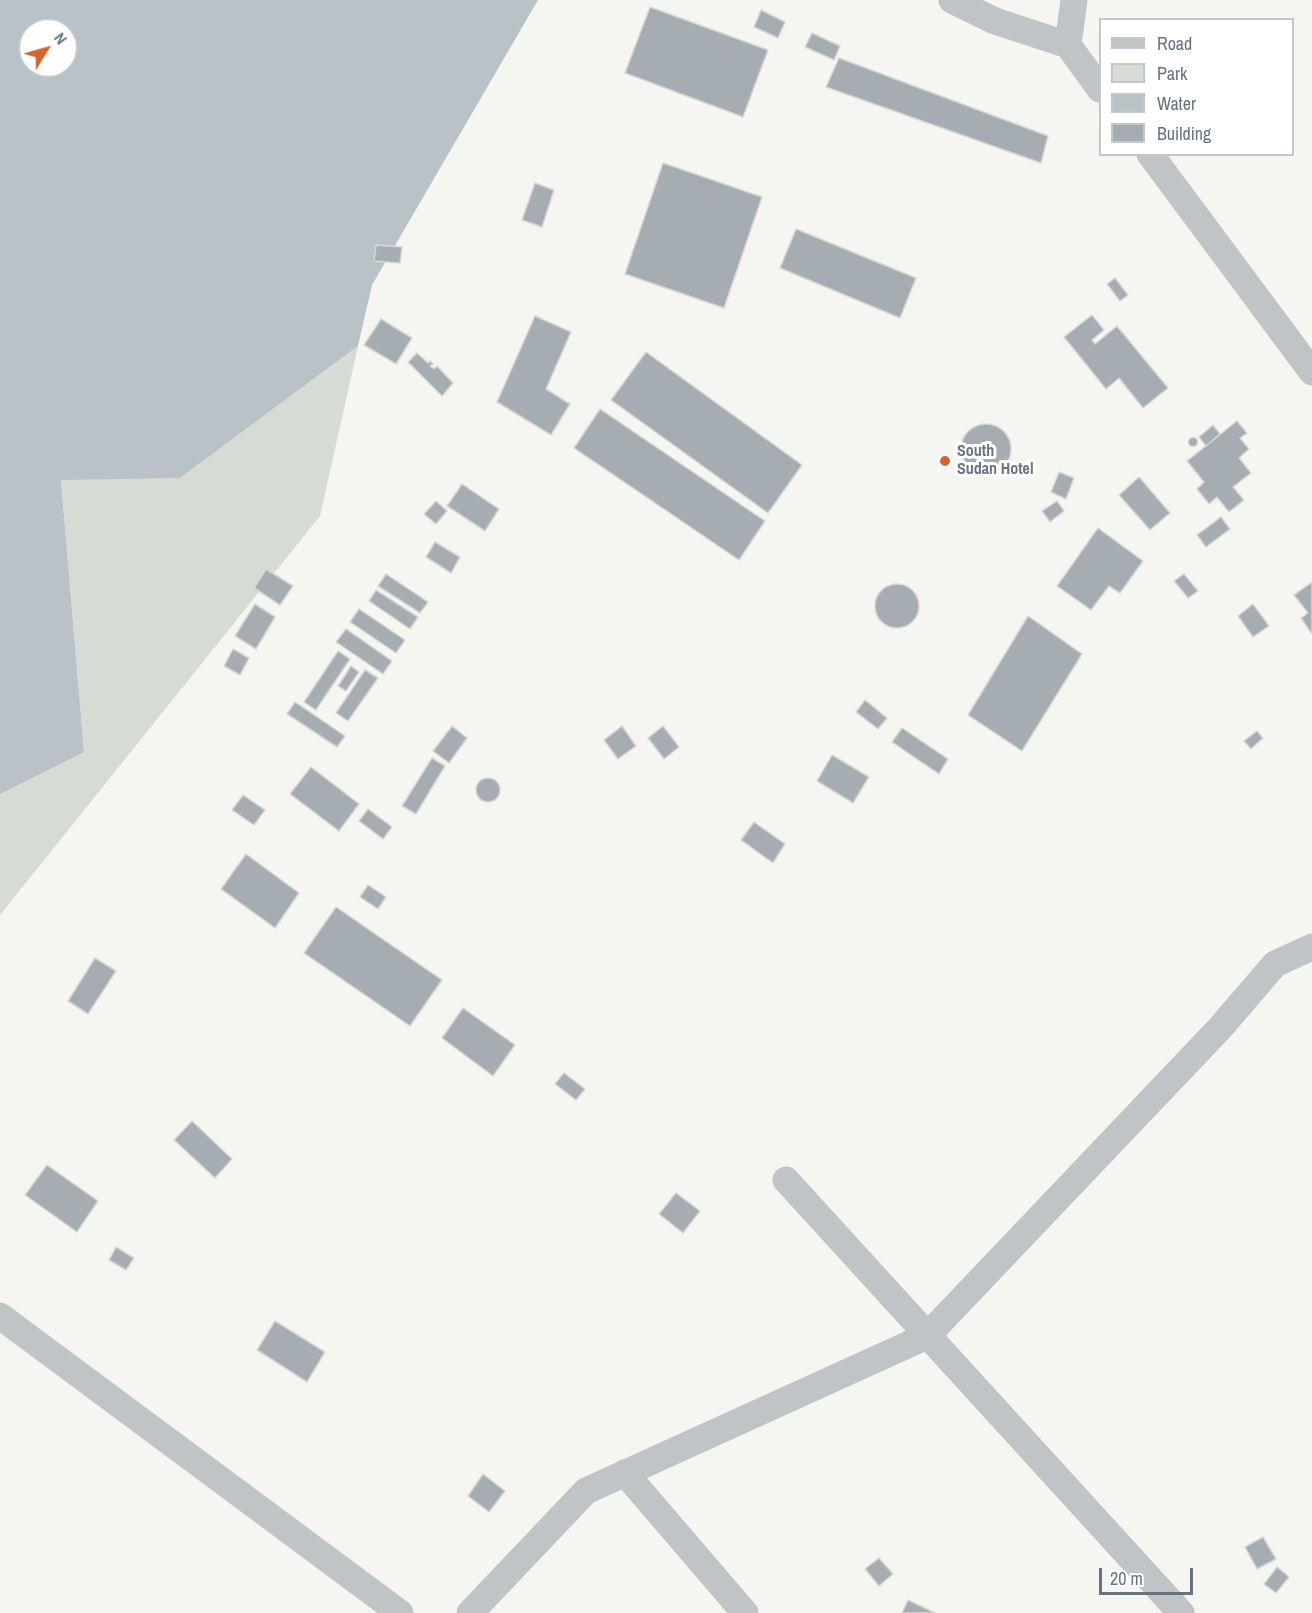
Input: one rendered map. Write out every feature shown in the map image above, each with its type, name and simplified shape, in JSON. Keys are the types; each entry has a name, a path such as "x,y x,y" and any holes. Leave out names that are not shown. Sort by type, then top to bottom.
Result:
{"street":[{"path":"952,0 995,21 1068,45 1099,86"},
{"path":"1068,45 1074,0"},
{"path":"1151,156 1312,372"},
{"path":"470,1613 586,1491 927,1336 1212,1036 1275,964 1312,947"},
{"path":"786,1180 1181,1613"},
{"path":"0,1316 400,1613"},
{"path":"625,1473 745,1613"}],"green space":[{"path":"358,346 320,516 0,915 0,794 84,752 61,479 180,478"}],"water":[{"path":"0,0 538,0 372,285 358,346 180,478 61,480 84,752 0,794"}],"building":[{"path":"650,7 768,50 743,117 625,73"},
{"path":"761,10 785,22 778,38 754,27"},
{"path":"812,33 840,46 834,60 805,47"},
{"path":"839,58 1048,136 1041,163 826,87"},
{"path":"663,163 762,197 724,308 625,274"},
{"path":"535,183 554,190 542,227 522,220"},
{"path":"796,229 916,278 900,318 780,268"},
{"path":"376,245 402,247 400,263 374,261"},
{"path":"1115,278 1128,295 1120,301 1107,284"},
{"path":"1092,315 1104,330 1092,340 1095,344 1117,326 1168,388 1143,408 1119,378 1106,389 1064,337"},
{"path":"535,316 571,332 546,389 570,404 551,435 497,402"},
{"path":"381,319 412,338 396,364 364,345"},
{"path":"646,352 802,465 768,513 611,400"},
{"path":"417,353 428,363 430,361 433,364 430,366 434,369 437,366 453,383 442,396 408,362"},
{"path":"600,409 765,521 739,560 574,448"},
{"path":"1237,421 1247,433 1240,438 1249,449 1239,458 1251,473 1233,487 1244,500 1229,512 1217,497 1209,504 1197,489 1204,482 1187,461"},
{"path":"981,424 991,424 1004,431 1011,444 1011,454 1004,467 991,474 981,474 972,470 965,463 961,454 961,444 965,435 972,428"},
{"path":"1213,425 1220,434 1206,446 1199,437"},
{"path":"1193,438 1197,442 1193,446 1189,442"},
{"path":"1059,472 1074,478 1066,499 1051,492"},
{"path":"1139,477 1170,513 1150,530 1119,495"},
{"path":"462,484 499,509 485,531 447,506"},
{"path":"436,501 447,511 436,524 424,514"},
{"path":"1057,501 1064,511 1050,522 1042,511"},
{"path":"1221,517 1230,529 1206,547 1197,535"},
{"path":"1098,528 1143,561 1120,593 1109,586 1091,610 1057,586"},
{"path":"435,542 460,557 451,573 426,557"},
{"path":"266,569 293,586 280,605 254,588"},
{"path":"386,574 428,602 420,613 378,586"},
{"path":"1184,574 1198,591 1188,598 1174,581"},
{"path":"1312,582 1312,634 1301,618 1308,613 1294,595"},
{"path":"897,584 912,591 919,606 912,621 897,628 882,621 875,606 882,591"},
{"path":"376,590 418,617 410,629 369,601"},
{"path":"255,604 275,617 256,649 235,636"},
{"path":"1253,604 1269,626 1253,637 1238,616"},
{"path":"359,609 405,640 396,653 350,622"},
{"path":"1028,616 1082,654 1022,751 968,715"},
{"path":"346,629 392,661 383,674 336,642"},
{"path":"233,649 249,658 240,675 224,666"},
{"path":"338,651 350,659 316,710 304,702"},
{"path":"351,666 359,672 346,691 338,686"},
{"path":"365,670 378,678 348,721 336,713"},
{"path":"865,700 887,718 878,729 856,712"},
{"path":"295,702 345,736 337,747 287,714"},
{"path":"452,726 467,738 449,763 433,751"},
{"path":"622,726 636,746 618,759 604,740"},
{"path":"663,726 679,747 664,759 648,738"},
{"path":"902,728 948,759 939,774 892,742"},
{"path":"1257,731 1263,738 1251,749 1244,741"},
{"path":"832,755 869,777 853,803 817,781"},
{"path":"432,758 445,766 416,814 402,806"},
{"path":"311,767 359,804 339,831 290,794"},
{"path":"488,778 497,781 500,790 497,799 488,802 479,799 476,790 479,781"},
{"path":"243,795 265,810 254,825 232,810"},
{"path":"368,809 392,827 383,839 359,821"},
{"path":"754,822 785,844 773,863 741,840"},
{"path":"246,854 299,893 275,928 221,889"},
{"path":"368,885 386,897 378,909 360,897"},
{"path":"336,907 442,980 410,1026 304,953"},
{"path":"95,958 116,971 88,1014 68,1001"},
{"path":"463,1008 515,1045 493,1076 442,1038"},
{"path":"564,1073 585,1089 576,1100 555,1084"},
{"path":"192,1121 232,1159 215,1178 174,1140"},
{"path":"47,1165 98,1201 77,1232 25,1195"},
{"path":"676,1193 700,1211 683,1233 659,1214"},
{"path":"116,1247 134,1258 126,1270 109,1260"},
{"path":"275,1321 325,1352 307,1382 257,1350"},
{"path":"483,1474 505,1491 489,1512 468,1496"},
{"path":"1263,1537 1276,1559 1257,1569 1245,1547"},
{"path":"879,1558 893,1574 879,1586 865,1569"},
{"path":"1277,1567 1289,1577 1276,1593 1264,1584"},
{"path":"908,1600 935,1613 902,1613"}],"place":[{"name":"South Sudan Hotel","path":"945,461"}]}
